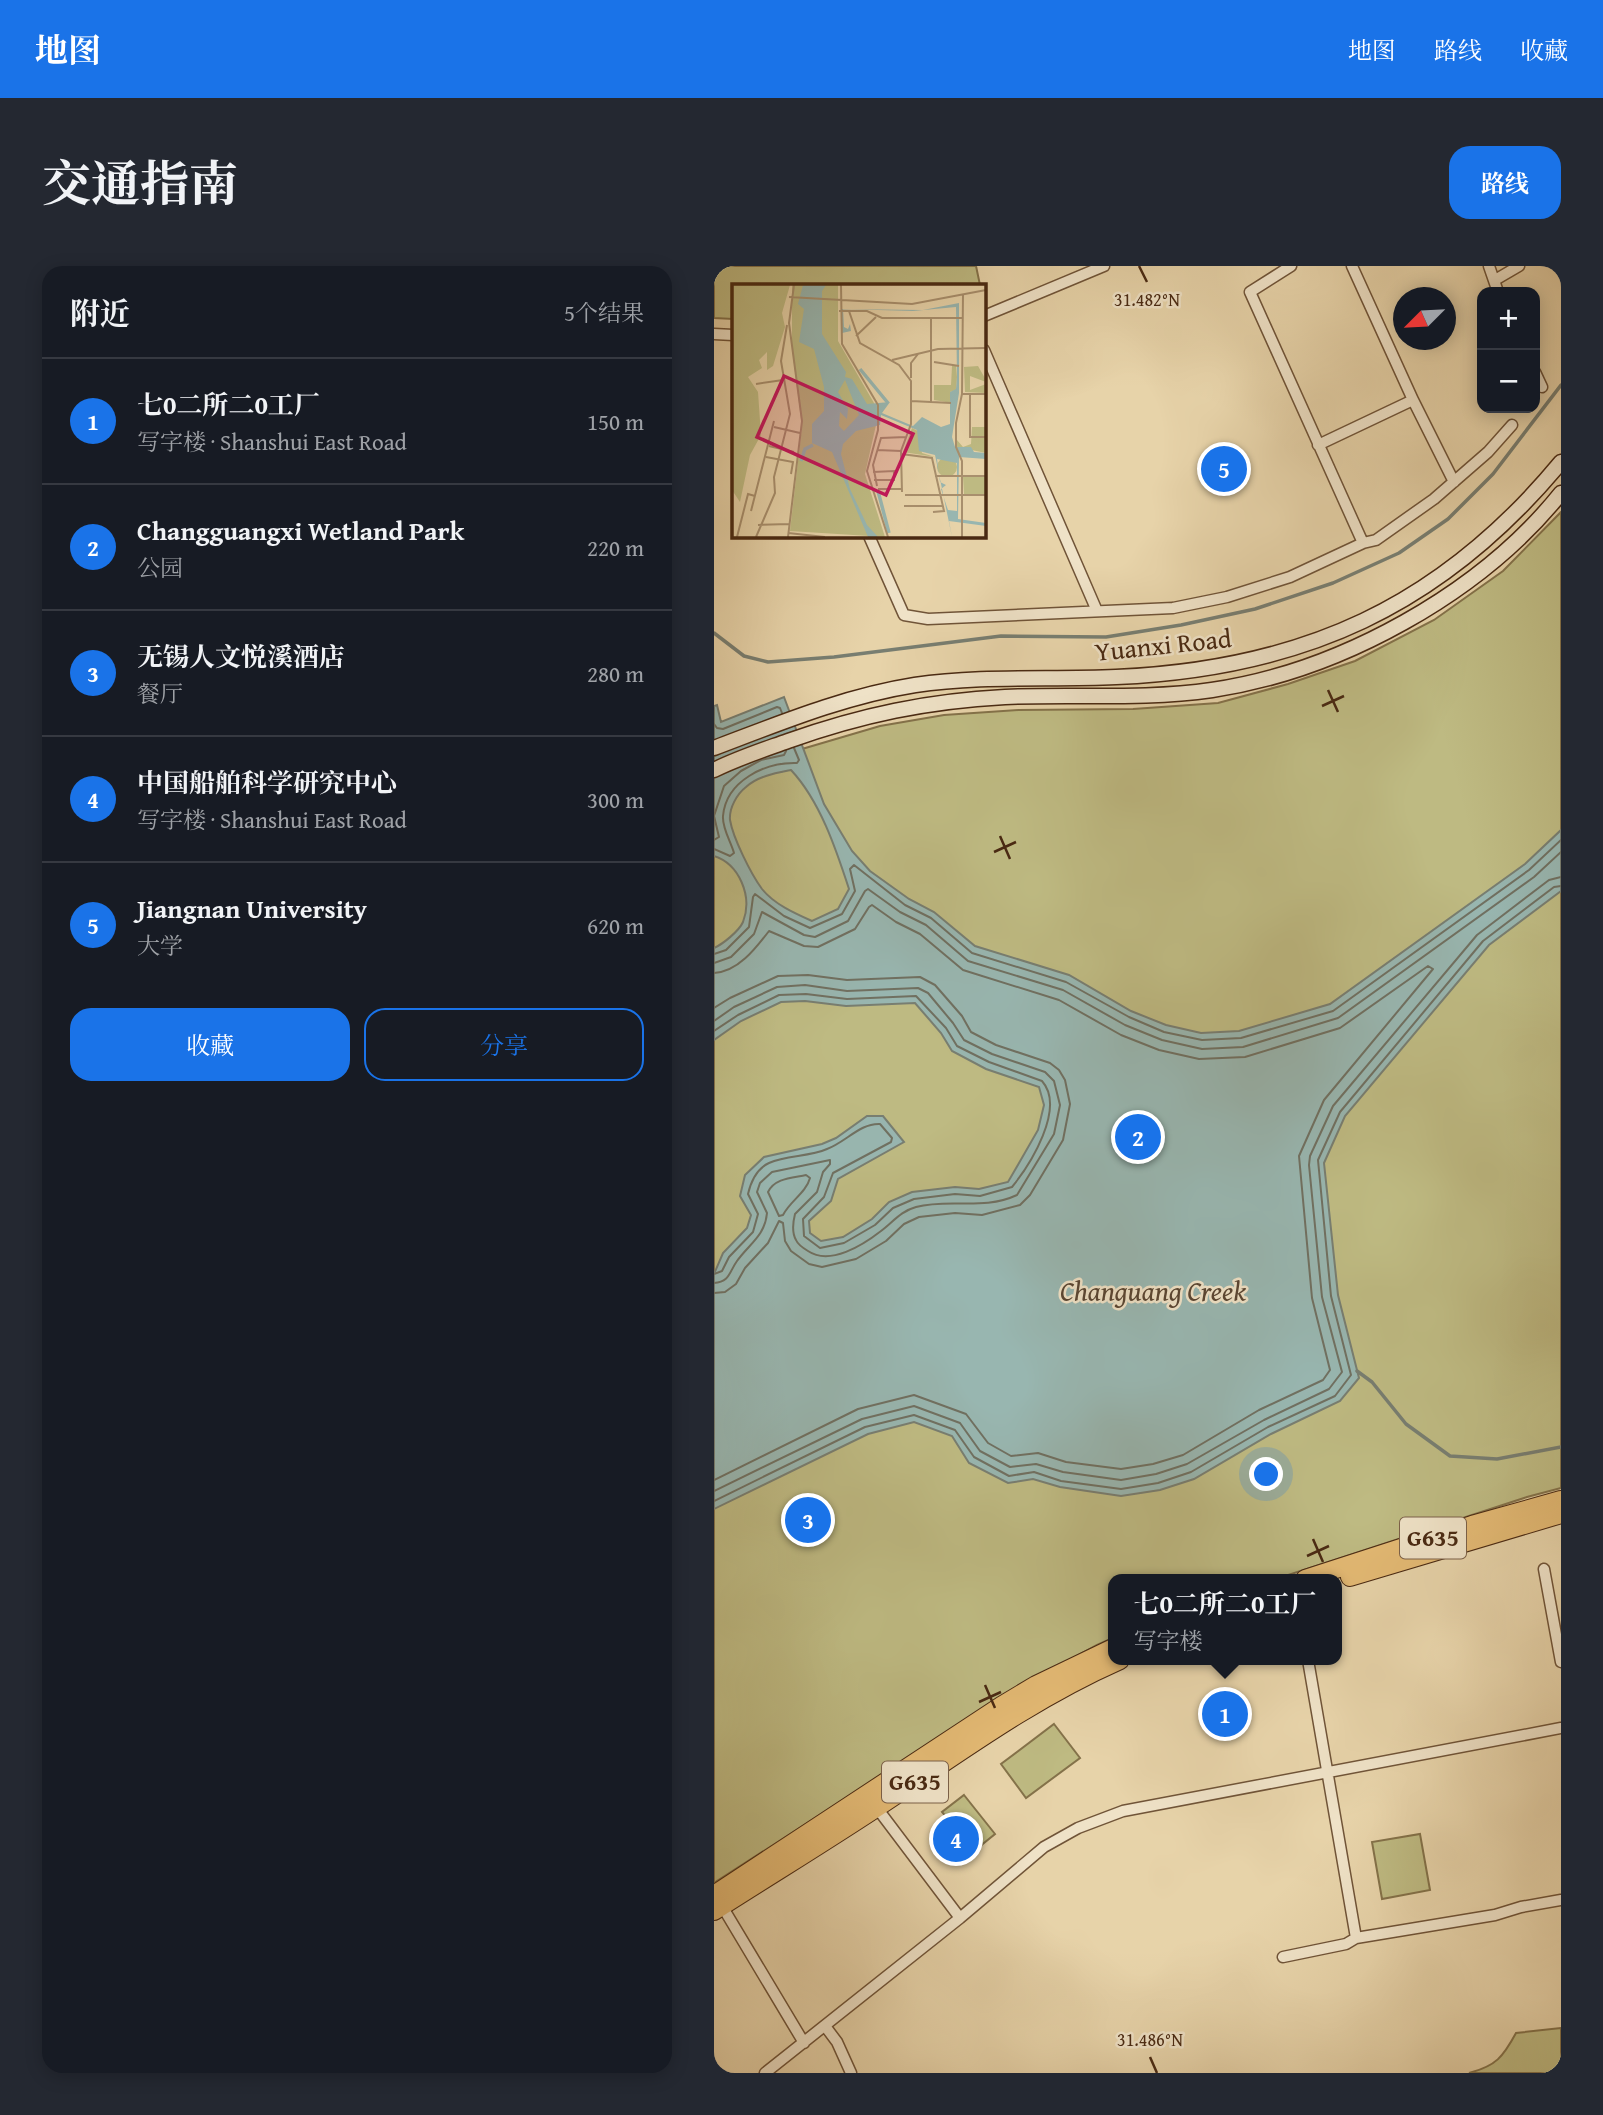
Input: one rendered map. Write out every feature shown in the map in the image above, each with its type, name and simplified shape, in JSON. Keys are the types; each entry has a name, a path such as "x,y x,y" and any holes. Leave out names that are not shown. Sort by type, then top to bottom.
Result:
{"highway":[{"name":"G635","path":"1320,1574 1472,1525 1561,1500"},
{"name":"G635","path":"1342,1580 1561,1514"},
{"name":"G635","path":"717,1904 1000,1706 1036,1685 1108,1650"},
{"name":"G635","path":"717,1904 877,1808 1015,1714 1076,1679 1108,1665"}],"main road":[{"name":"Yuanxi Road","path":"714,748 800,715 860,697 918,685 974,679 1162,674 1204,670 1294,649 1343,631 1432,582 1475,551 1508,520 1561,461"},
{"name":"Yuanxi Road","path":"714,770 736,759 860,717 948,701 1008,697 1166,695 1214,690 1261,680 1302,667 1380,634 1415,616 1454,590 1502,553 1561,493"}],"street":[{"path":"985,316 1104,266"},
{"path":"1291,266 1250,292 1363,543"},
{"path":"1352,266 1454,482"},
{"path":"1489,266 1497,287"},
{"path":"1495,280 1519,266"},
{"path":"714,334 732,335"},
{"path":"985,352 1097,611"},
{"path":"1540,383 1542,387"},
{"path":"1318,445 1413,400"},
{"path":"869,537 904,615 928,620 1174,608 1227,597 1290,577 1363,543 1376,540 1434,499 1488,452 1512,425"},
{"path":"1544,1569 1561,1662"},
{"path":"1309,1665 1356,1938"},
{"path":"767,2073 1044,1847 1078,1828 1124,1811 1561,1728"},
{"path":"877,1808 960,1918"},
{"path":"1283,1957 1346,1944 1356,1938 1495,1915 1561,1900"},
{"path":"717,1904 804,2043"},
{"path":"825,2026 837,2042 851,2073"}],"shaded area":[{"path":"714,266 976,266 980,284 732,284 732,319 714,318"},
{"path":"1561,512 1561,1488 1291,1574 1108,1574 1108,1640 1012,1691 714,1883 714,786 802,749 880,726 944,715 1018,710 1133,709 1218,703 1288,684 1355,661 1434,620 1503,571"},
{"path":"1054,1724 1080,1758 1026,1798 1001,1764"},
{"path":"964,1795 995,1834 974,1851 942,1812"},
{"path":"1420,1834 1430,1890 1382,1899 1372,1842"},
{"path":"1561,2028 1561,2073 1469,2073 1498,2059 1516,2033"}],"water":[{"name":"Changuang Creek","path":"784,697 824,804 852,851 870,871 909,899 934,912 975,946 1069,975 1131,1011 1166,1025 1201,1033 1239,1031 1330,1004 1525,864 1561,830 1561,891 1489,945 1345,1116 1324,1163 1338,1295 1359,1378 1340,1401 1271,1434 1194,1479 1160,1490 1121,1496 1060,1487 1033,1479 1008,1483 969,1463 952,1436 914,1422 868,1434 714,1509 714,1274 723,1253 747,1228 751,1215 740,1196 745,1175 764,1157 822,1144 836,1138 867,1116 883,1116 904,1142 838,1179 831,1201 809,1221 810,1233 821,1241 843,1237 872,1219 889,1202 912,1192 955,1187 979,1189 1008,1182 1038,1130 1044,1105 1039,1087 986,1069 952,1051 941,1033 915,1003 846,1006 805,1001 781,1002 741,1021 714,1040 714,948 741,926 746,912 742,882 730,866 714,856 714,706 717,705 721,722","holes":["791,770 801,782 826,826 849,889 838,909 812,921 778,904 762,889 743,856 730,820 732,806 737,797 756,780"]}],"waterway":[{"path":"714,633 744,656 768,662 834,657 1001,636 1106,637 1255,609 1333,583 1399,553 1448,519 1493,474 1561,385"},
{"path":"1357,1371 1372,1382 1406,1424 1450,1456 1497,1459 1561,1447"}],"place":[{"name":"Jiangnan University","path":"1224,469"},
{"name":"Changguangxi Wetland Park","path":"1138,1137"},
{"name":"无锡人文悦溪酒店","path":"808,1520"},
{"name":"七0二所二0工厂","path":"1225,1714"},
{"name":"中国船舶科学研究中心","path":"956,1839"}]}
